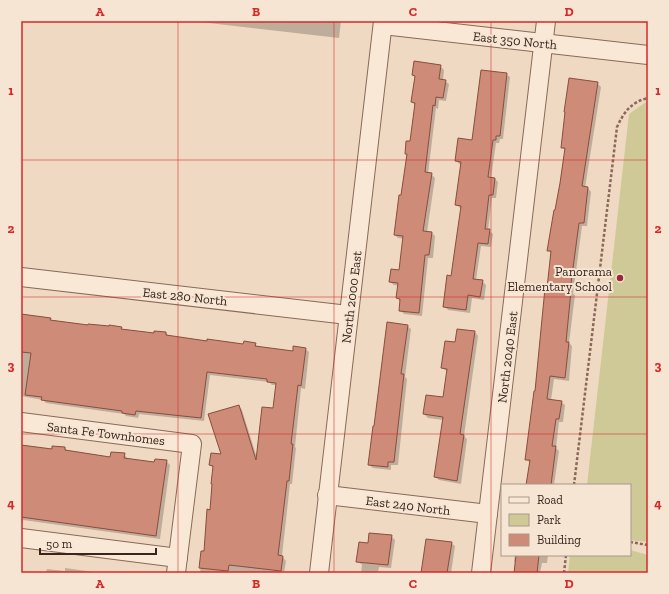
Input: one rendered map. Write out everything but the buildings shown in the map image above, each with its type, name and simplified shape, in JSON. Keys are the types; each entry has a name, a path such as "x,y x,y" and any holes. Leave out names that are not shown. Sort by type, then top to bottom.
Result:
{"street":[{"name":"North 2040 East","path":"481,573 546,21"},
{"name":"East 350 North","path":"383,23 648,55"},
{"name":"North 2000 East","path":"319,573 383,23"},
{"name":"East 280 North","path":"21,278 348,315"},
{"name":"Santa Fe Townhomes","path":"21,422 192,444 177,566"},
{"name":"East 240 North","path":"327,495 488,514"},
{"path":"21,538 177,566"}],"path":[{"path":"574,484 617,127 623,113 639,100 648,98"},
{"path":"631,542 648,545"},
{"path":"564,573 566,556"}],"green space":[{"name":"Panorama Elementary School","path":"648,102 648,542 631,540 631,484 587,484 629,114"},
{"path":"631,550 648,555 648,573 568,573 570,556 631,556"}],"place":[{"name":"Panorama Elementary School","path":"620,278"}]}
